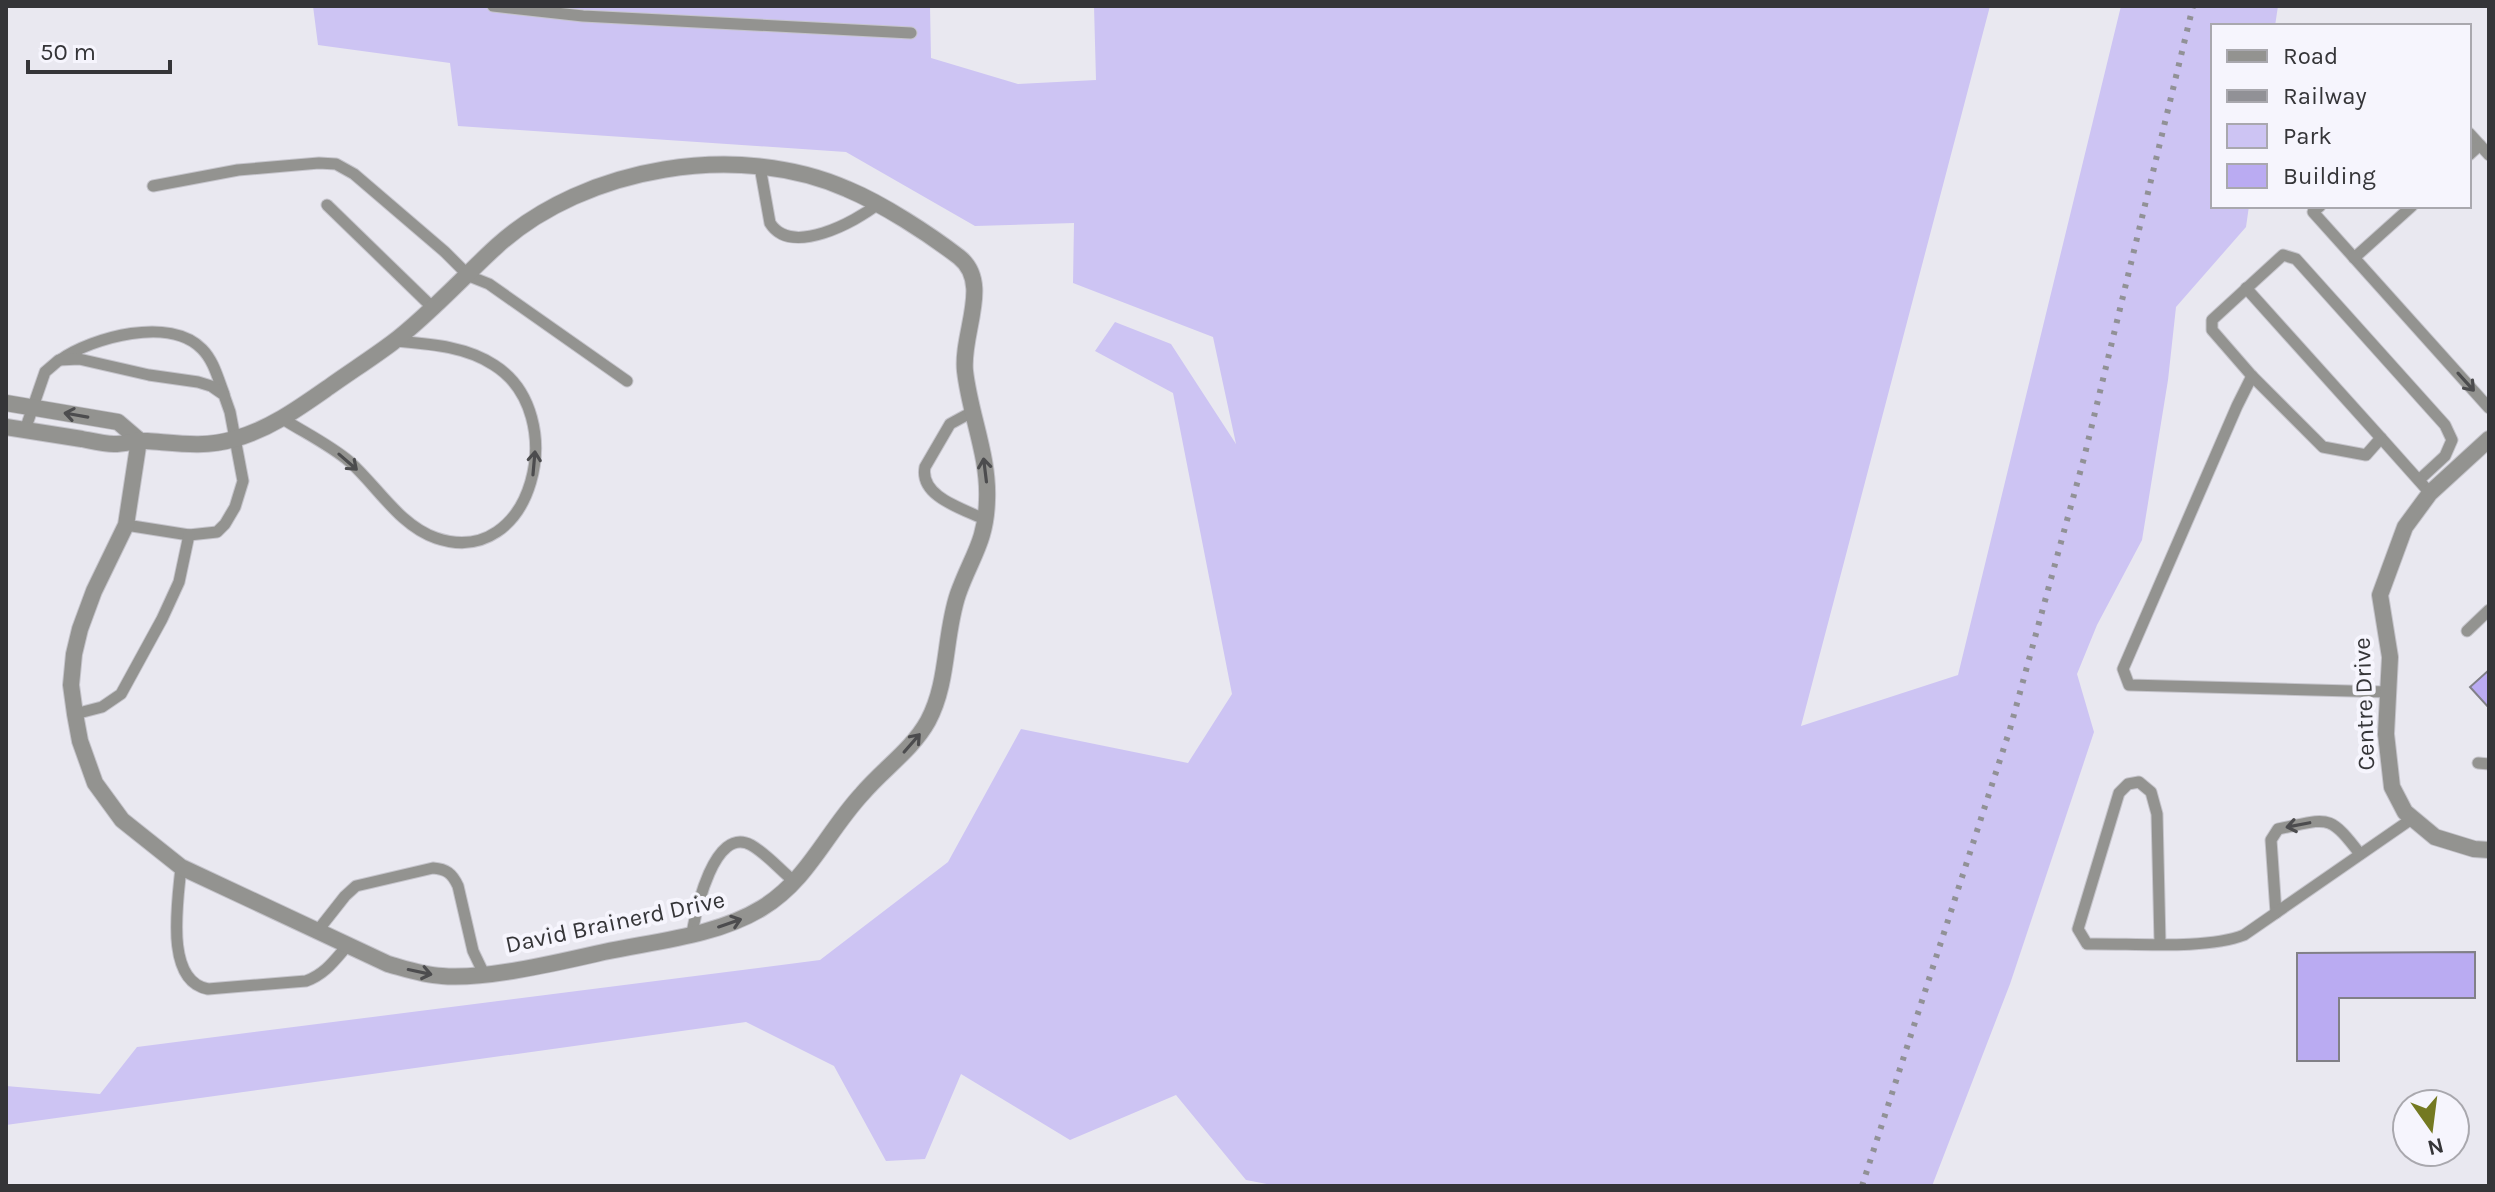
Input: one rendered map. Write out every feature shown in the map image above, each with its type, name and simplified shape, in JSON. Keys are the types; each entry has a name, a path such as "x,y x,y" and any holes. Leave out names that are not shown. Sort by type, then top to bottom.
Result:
{"street":[{"name":"David Brainerd Drive","path":"6,427 115,444 139,440 201,445 235,439 283,419 395,341 469,276 498,245 533,219 603,185 645,173 720,164 795,172 844,187 878,204 959,257 971,268 974,276 975,291 964,362 985,463 988,493 986,520 977,554 957,597 940,685 928,721 908,748 849,808 823,848 784,893 744,918 579,958 447,977 388,964 347,946 319,929 181,867 139,836 107,803 87,765 71,685 80,629 94,591 126,525 139,440"},
{"name":"David Brainerd Drive","path":"6,403 118,422 139,440"},
{"name":"Centre Drive","path":"2489,439 2424,486 2380,595 2390,657 2386,734 2392,787 2405,812 2435,837 2474,849 2489,850"}],"lane":[{"path":"493,6 583,16 911,33"},
{"path":"2471,135 2489,155"},
{"path":"2471,153 2480,145"},
{"path":"153,186 238,170 336,164 354,174 469,276 489,284 627,381"},
{"path":"760,167 770,223 775,230 790,238 802,238 848,224 878,204"},
{"path":"327,205 432,307"},
{"path":"2318,208 2313,212 2489,408"},
{"path":"2354,258 2410,208"},
{"path":"2246,288 2381,438 2424,486 2452,440 2445,425 2296,259 2283,255 2246,288 2212,320 2212,330 2252,376 2323,447 2366,455 2381,438"},
{"path":"25,430 45,372 75,350 111,336 175,333 202,349 213,364 235,439 243,481 235,507 217,532 189,535 126,525"},
{"path":"283,419 350,462 412,525 426,534 438,539 464,541 498,530 519,509 529,491 536,458 534,429 520,389 496,366 459,349 395,341"},
{"path":"59,360 79,359 149,375 198,382 224,395"},
{"path":"2252,376 2123,669 2129,685 2388,692"},
{"path":"972,412 950,424 924,474 931,491 986,520"},
{"path":"75,714 102,707 121,694 179,582 189,535"},
{"path":"2467,631 2489,610"},
{"path":"2160,943 2157,814 2151,792 2139,782 2128,784 2119,793 2078,929 2087,944 2160,943 2225,942 2244,935 2413,818"},
{"path":"2276,913 2271,840 2278,829 2326,820 2339,826 2360,854"},
{"path":"692,933 698,898 719,855 729,846 736,843 751,845 795,882"},
{"path":"181,867 179,959 189,980 197,987 208,989 306,981 319,977 347,946"},
{"path":"319,929 356,886 433,868 442,869 454,876 473,951 484,974"}],"green space":[{"path":"313,6 930,6 931,58 1018,84 1096,80 1094,6 1990,6 1801,726 1958,675 2121,6 2278,6 2275,24 2211,24 2211,208 2249,208 2246,227 2176,307 2168,380 2142,540 2097,625 2077,674 2094,732 2010,984 1932,1186 1278,1186 1246,1180 1176,1095 1070,1140 961,1074 925,1159 886,1161 834,1066 746,1022 6,1125 6,1086 100,1094 137,1047 820,960 948,862 1021,729 1188,763 1232,694 1173,393 1095,351 1115,322 1171,344 1236,444 1213,337 1073,283 1074,223 975,226 846,152 458,126 450,63 318,45"}],"building":[{"path":"2489,670 2489,708 2470,687"},
{"path":"2475,952 2475,998 2339,998 2339,1061 2297,1061 2297,953"}],"railway":[{"path":"1862,1186 2010,729 2084,458 2193,6"}]}
